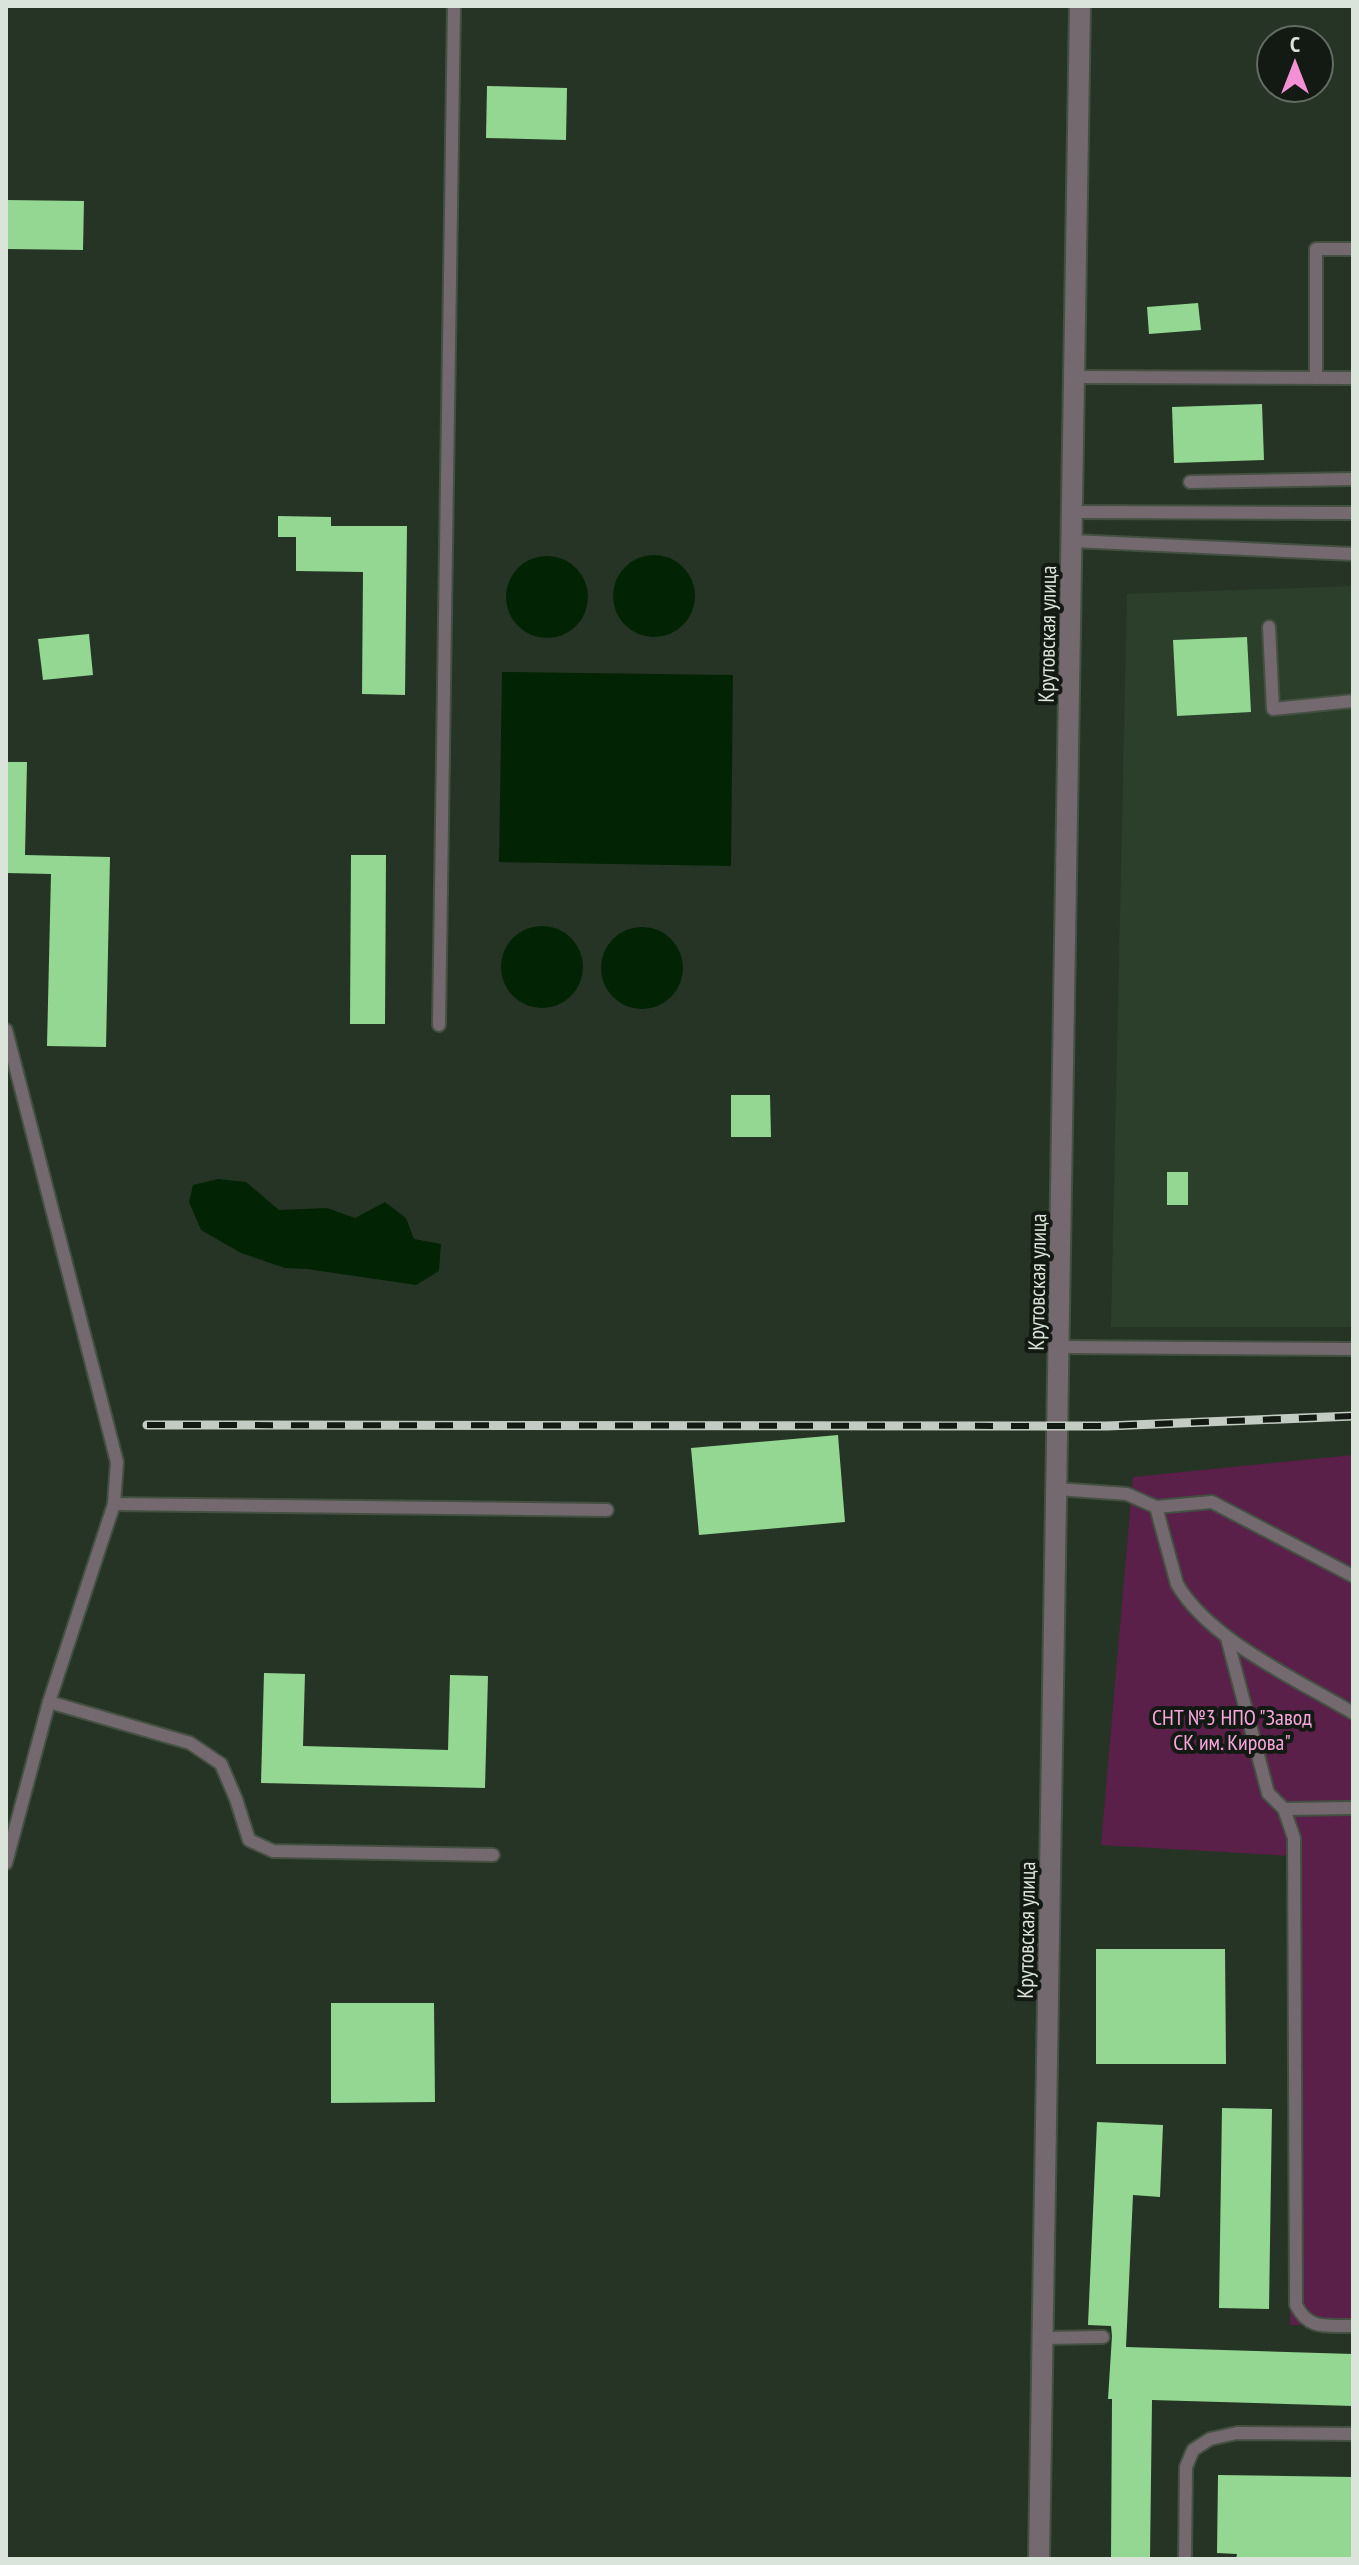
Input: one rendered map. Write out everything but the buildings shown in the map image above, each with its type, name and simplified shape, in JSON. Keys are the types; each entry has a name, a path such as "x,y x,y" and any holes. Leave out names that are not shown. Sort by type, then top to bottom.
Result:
{"street":[{"name":"Крутовская улица","path":"1039,2559 1080,6"}],"lane":[{"path":"439,1025 454,6"},
{"path":"1316,378 1316,249 1353,249"},
{"path":"1076,377 1353,378"},
{"path":"1190,482 1353,479"},
{"path":"1073,512 1353,513"},
{"path":"1073,541 1353,554"},
{"path":"1269,627 1273,709 1353,701"},
{"path":"6,1030 117,1462 114,1504 49,1702 6,1863"},
{"path":"1059,1347 1353,1349"},
{"path":"1057,1489 1127,1494 1156,1507 1212,1502 1353,1576"},
{"path":"114,1504 607,1510"},
{"path":"1156,1507 1182,1594 1227,1638 1353,1713"},
{"path":"1227,1638 1268,1793 1284,1809 1294,1838 1296,2305 1302,2317 1314,2325 1353,2326"},
{"path":"49,1702 190,1743 221,1764 249,1840 273,1851 493,1855"},
{"path":"1284,1809 1353,1808"},
{"path":"1043,2338 1103,2337"},
{"path":"1185,2559 1186,2467 1193,2450 1210,2439 1237,2433 1353,2434"}],"shaded area":[{"path":"654,555 670,558 683,567 692,580 695,596 692,612 683,625 670,634 654,637 638,634 625,625 616,612 613,596 616,580 625,567 638,558"},
{"path":"547,556 563,559 576,568 585,581 588,597 585,613 576,626 563,635 547,638 531,635 518,626 509,613 506,597 509,581 518,568 531,559"},
{"path":"1353,586 1353,1327 1111,1327 1127,594"},
{"path":"502,672 733,675 731,866 499,862"},
{"path":"542,926 558,930 571,938 579,951 583,967 579,983 571,996 558,1004 542,1008 526,1004 513,996 505,983 501,967 505,951 513,938 526,930"},
{"path":"642,927 658,931 671,939 679,952 683,968 679,984 671,997 658,1005 642,1009 626,1005 613,997 605,984 601,968 605,952 613,939 626,931"},
{"path":"218,1179 246,1182 279,1210 327,1208 355,1218 385,1202 406,1218 414,1239 441,1244 439,1271 416,1285 285,1268 241,1253 201,1230 189,1202 193,1185"}],"green space":[{"name":"СНТ №3 НПО \"Завод СК им. Кирова\"","path":"1353,1455 1353,2326 1290,2325 1292,1856 1101,1845 1133,1477"}],"railway":[{"path":"147,1425 1107,1426 1353,1416"}]}
